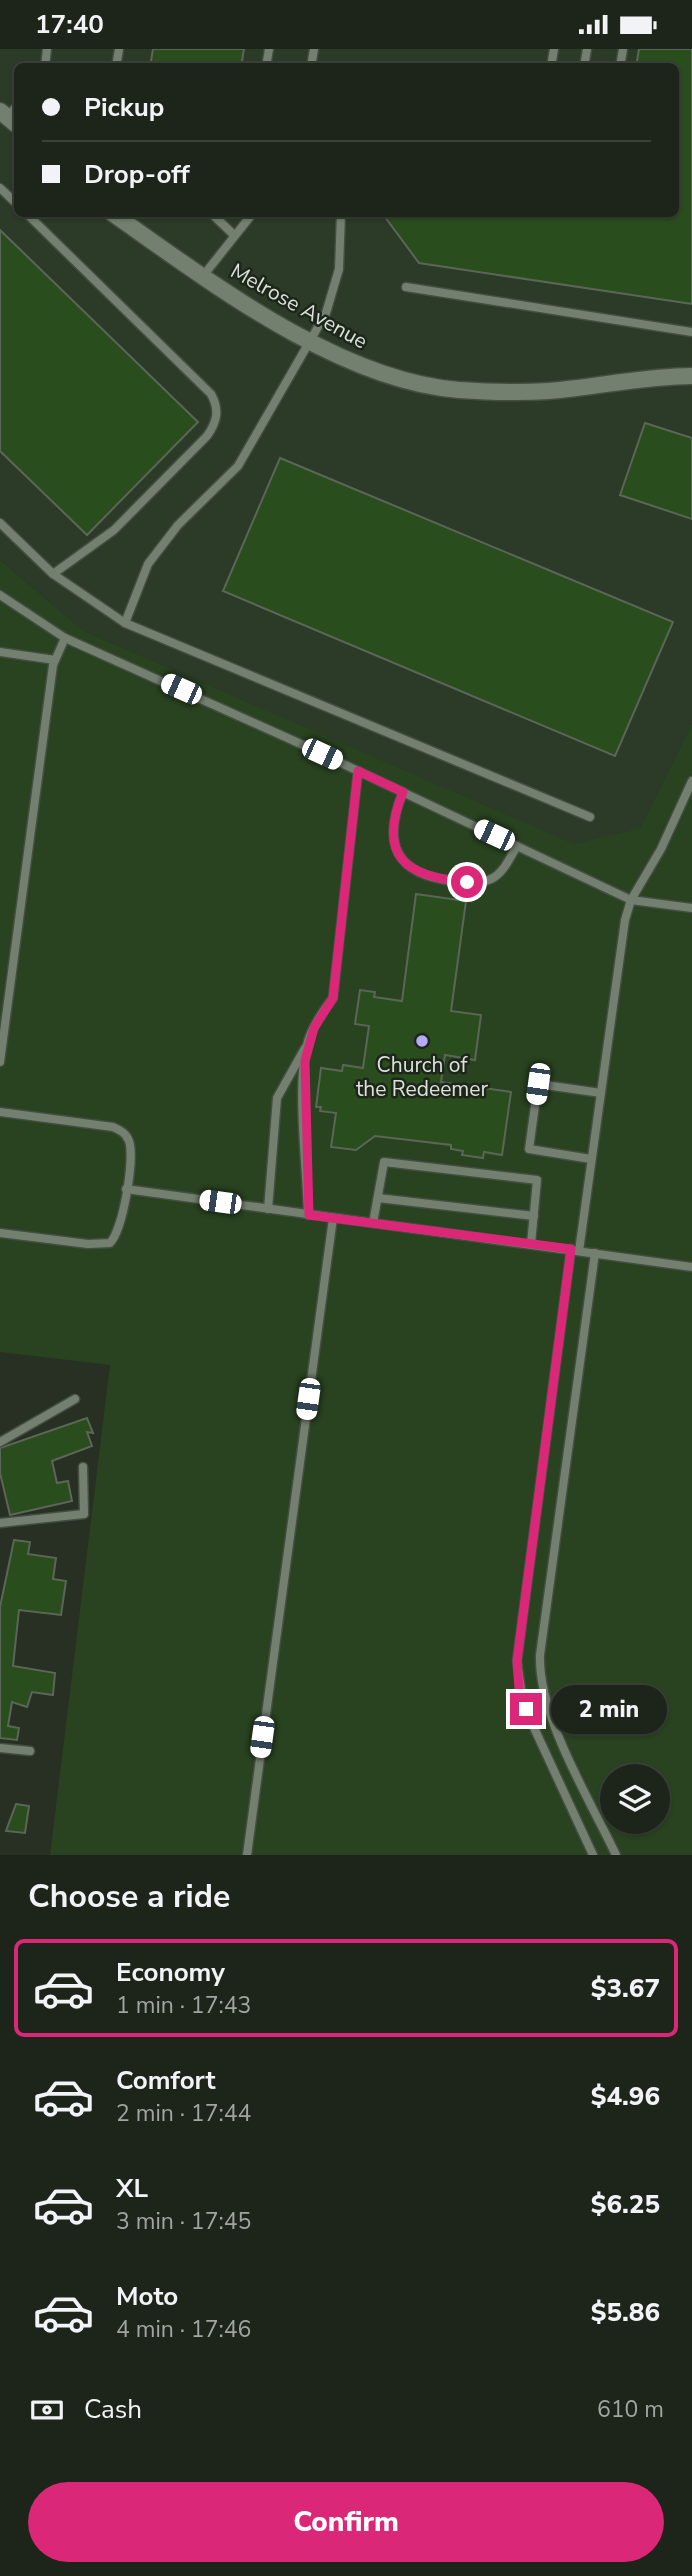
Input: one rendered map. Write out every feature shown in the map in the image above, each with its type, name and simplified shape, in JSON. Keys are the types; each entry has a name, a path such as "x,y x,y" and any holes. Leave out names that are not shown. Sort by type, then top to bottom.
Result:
{"street":[{"name":"Melrose Avenue","path":"118,217 203,276 309,340 353,362 393,377 458,390 546,391 692,376"}],"lane":[{"path":"0,188 14,201"},
{"path":"30,217 211,394 217,410 214,427 207,436 114,530 53,574"},
{"path":"215,217 234,235"},
{"path":"203,276 250,217"},
{"path":"125,624 148,564 178,524 238,465 326,313 336,286 341,251 341,217"},
{"path":"406,288 692,332"},
{"path":"0,523 53,574 125,624 590,817"},
{"path":"0,595 65,638 631,899 692,908"},
{"path":"0,1062 55,660 65,638"},
{"path":"0,652 55,660"},
{"path":"268,1209 276,1098 307,1045 321,1013 333,998 358,771"},
{"path":"593,1855 523,1704 517,1671 524,1595 631,899 661,849 692,781"},
{"path":"403,792 392,818 394,844 400,857 424,876 467,882 491,879 501,871 517,845"},
{"path":"307,1045 303,1076 309,1215"},
{"path":"591,1159 528,1149 538,1084 601,1093"},
{"path":"0,1112 117,1128 126,1136 130,1148 119,1229 108,1243 88,1244 0,1233"},
{"path":"373,1223 384,1161 537,1180 531,1244"},
{"path":"126,1189 692,1267"},
{"path":"378,1198 534,1216"},
{"path":"247,1855 333,1218"},
{"path":"595,1253 539,1680 550,1717 616,1855"},
{"path":"0,1442 75,1399"},
{"path":"0,1523 84,1514 83,1467"},
{"path":"0,1748 30,1751"}],"shaded area":[{"path":"0,49 692,49 692,723 640,828 574,845 84,631 0,560"}],"green space":[{"path":"0,560 84,631 574,844 640,828 692,723 692,1855 50,1855 110,1365 0,1352"}],"building":[{"path":"153,49 244,49 242,63 151,63"},
{"path":"639,49 692,49 692,304 419,263 385,217 679,217 679,63 637,63"},
{"path":"0,230 198,422 87,535 0,451"},
{"path":"645,423 692,438 692,519 620,495"},
{"path":"280,458 673,622 615,756 223,591"},
{"name":"Church of the Redeemer","path":"416,894 466,901 451,1011 481,1015 475,1060 445,1055 441,1082 511,1092 502,1155 484,1152 483,1158 462,1155 463,1151 451,1149 451,1145 375,1136 356,1150 331,1147 336,1113 320,1111 321,1107 316,1107 321,1068 342,1071 343,1065 363,1068 369,1026 355,1024 360,990 375,992 374,997 402,1001"},
{"path":"87,1418 93,1433 87,1432 92,1446 52,1461 57,1483 68,1481 72,1501 10,1515 0,1473 0,1448"},
{"path":"14,1540 30,1542 28,1554 56,1558 53,1579 66,1581 61,1615 19,1610 13,1666 55,1673 53,1695 32,1692 27,1707 12,1702 8,1726 19,1728 17,1740 0,1738 0,1607"},
{"path":"16,1804 29,1806 25,1833 6,1831"}],"place":[{"name":"Church of the Redeemer","path":"422,1041"}],"route":[{"path":"467,882 424,876 400,857 394,844 392,818 403,792 358,771 333,998 321,1013 307,1045 303,1076 309,1215 571,1249 517,1661 519,1689 526,1709"}]}
